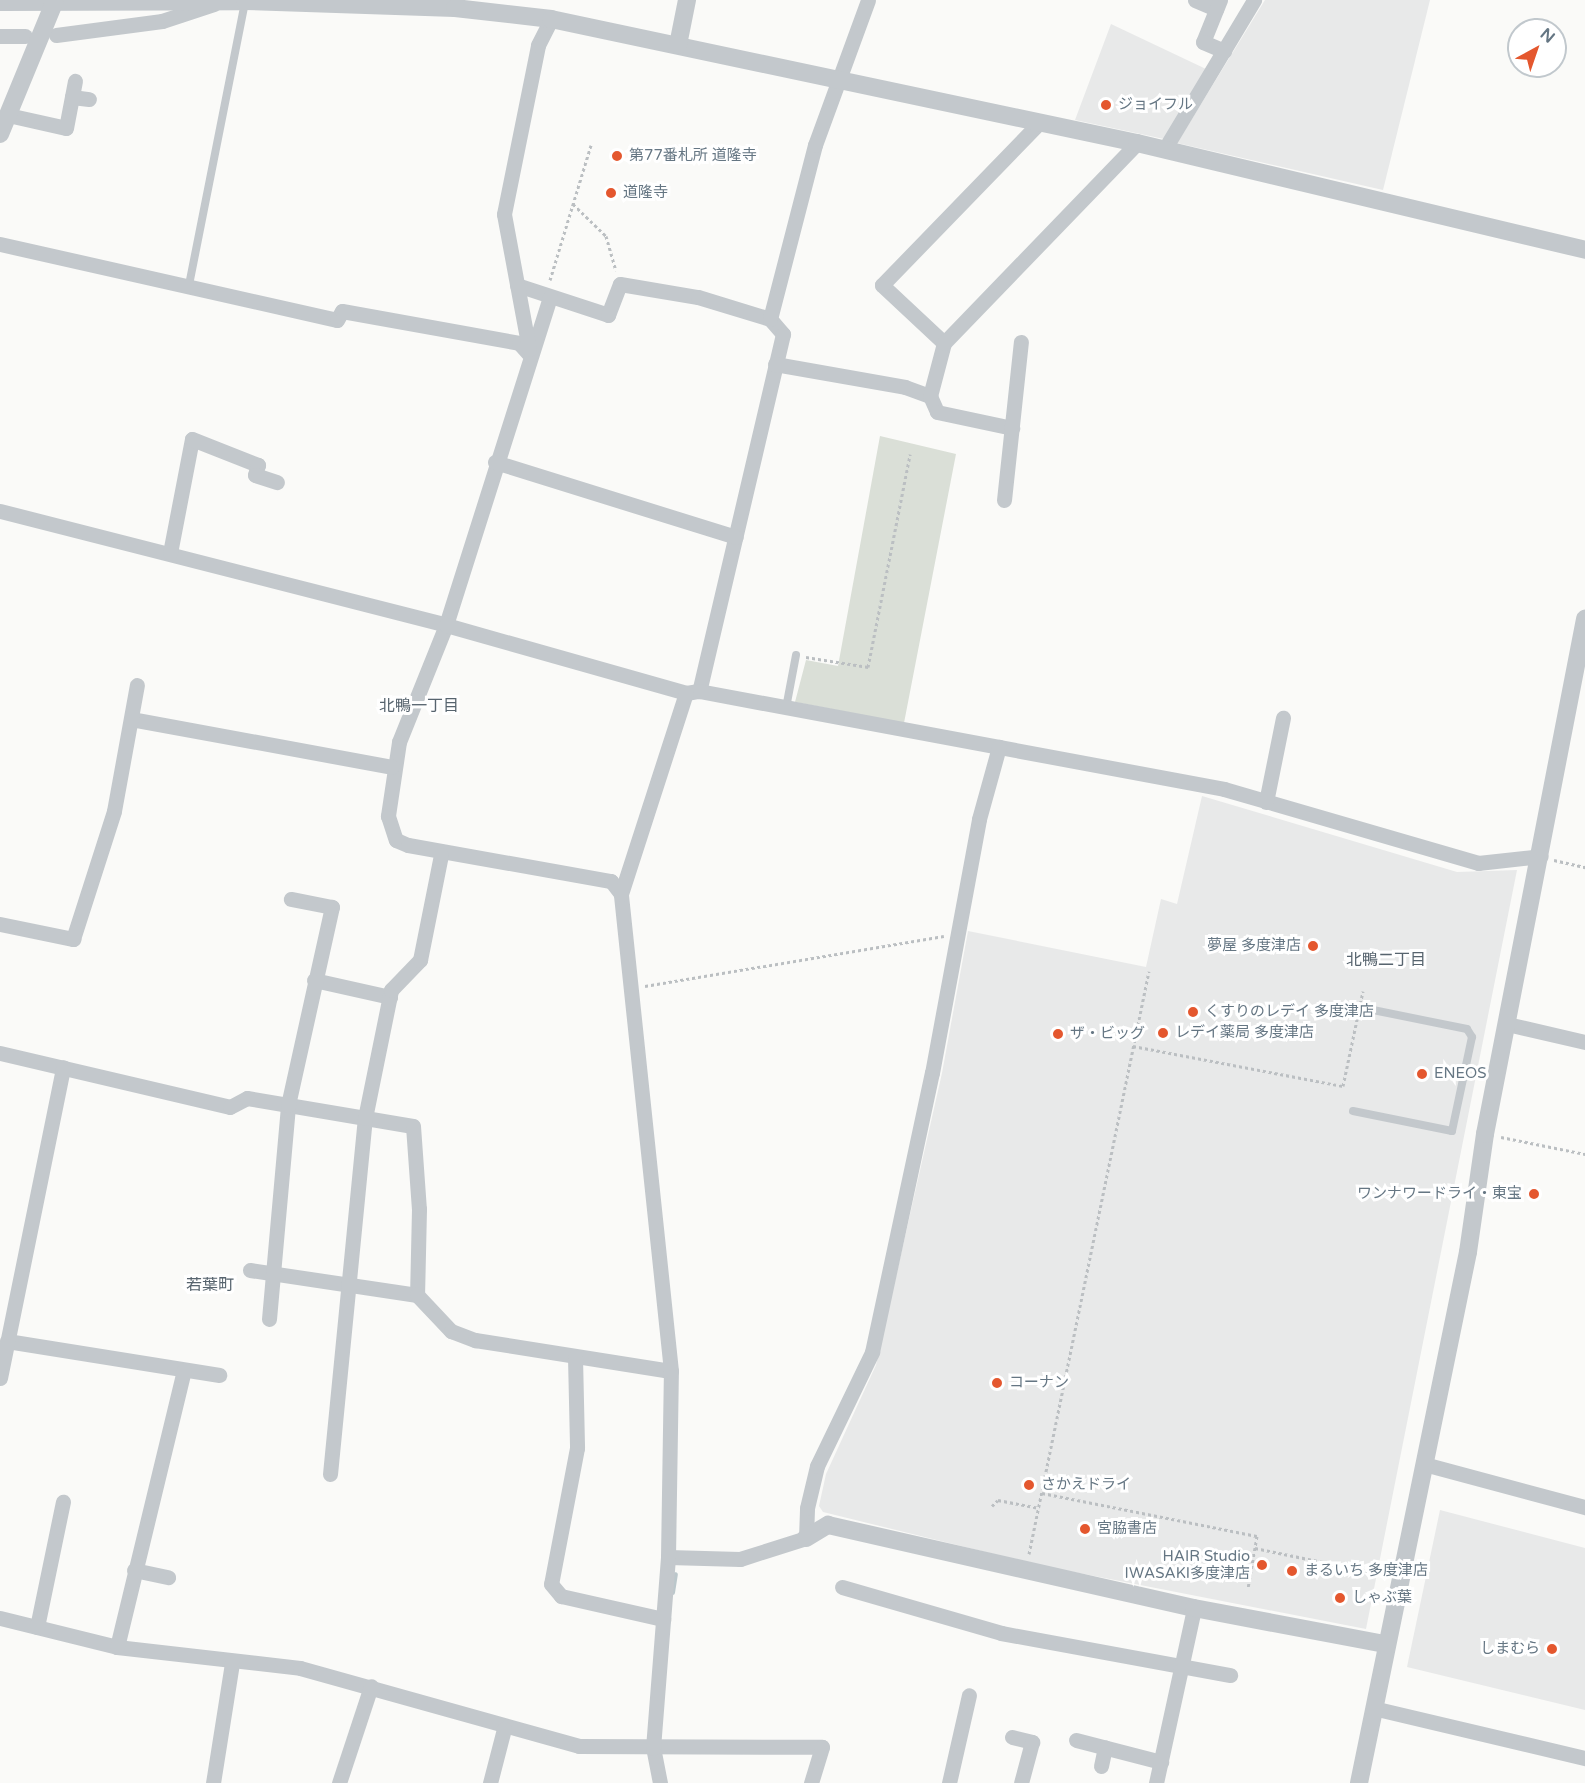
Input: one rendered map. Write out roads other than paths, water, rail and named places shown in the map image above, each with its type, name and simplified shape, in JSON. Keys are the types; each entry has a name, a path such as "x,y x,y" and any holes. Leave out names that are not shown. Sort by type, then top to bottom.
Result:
{"street":[{"path":"678,45 687,0"},
{"path":"770,318 815,145 868,0"},
{"path":"1195,0 1218,4 1203,42 1224,51"},
{"path":"1164,150 1254,0"},
{"path":"56,35 162,21 218,1"},
{"path":"0,2 245,1 478,5 678,45 839,84 1137,142 1585,250"},
{"path":"0,134 54,3"},
{"path":"529,354 504,214 538,45 551,19"},
{"path":"0,36 25,36"},
{"path":"8,115 66,128 75,81"},
{"path":"72,97 89,99"},
{"path":"944,343 882,285 1039,123"},
{"path":"1012,428 937,412 930,396 944,343 1137,142"},
{"path":"0,244 337,320 342,311 519,343 529,354"},
{"path":"517,285 608,315 620,284 698,297 770,318 783,334 736,537 692,692 621,894 628,989 671,1371 668,1557 653,1748 660,1783"},
{"path":"550,297 529,354 446,625 392,766 388,816 396,840 441,855 611,881 621,894"},
{"path":"1004,500 1021,342"},
{"path":"775,364 930,396"},
{"path":"170,553 192,439 258,465 255,475 278,482"},
{"path":"495,462 736,537"},
{"path":"0,511 446,625 692,692 1224,789 1478,862 1541,856"},
{"path":"1360,1783 1386,1644 1468,1252 1485,1134 1585,621"},
{"path":"0,924 73,939 114,811 138,685"},
{"path":"131,718 392,766"},
{"path":"1266,802 1282,718"},
{"path":"806,1538 807,1508 817,1466 872,1352 960,934 979,819 999,747"},
{"path":"330,1474 351,1287 365,1118 390,997 420,960 441,855"},
{"path":"269,1319 288,1105 332,907 291,898"},
{"path":"314,980 390,997"},
{"path":"1507,1024 1585,1042"},
{"path":"0,1053 230,1107 247,1098 414,1126 420,1209 417,1295"},
{"path":"0,1378 63,1067"},
{"path":"250,1270 273,1277 417,1295 451,1331 575,1357 671,1371"},
{"path":"7,1341 219,1375"},
{"path":"575,1357 577,1448 551,1584 561,1596 663,1619"},
{"path":"117,1647 152,1487 166,1462 184,1370"},
{"path":"1424,1464 1585,1507"},
{"path":"37,1627 63,1502"},
{"path":"668,1557 740,1559 806,1538 828,1525 1194,1608 1386,1644"},
{"path":"134,1570 168,1577"},
{"path":"842,1587 1001,1634 1230,1675"},
{"path":"1156,1783 1194,1608"},
{"path":"0,1618 117,1647 232,1663 300,1668 451,1707 504,1729 579,1746 653,1748 822,1746 811,1783"},
{"path":"213,1783 232,1663"},
{"path":"339,1783 371,1686"},
{"path":"949,1783 969,1695"},
{"path":"1373,1708 1585,1758"},
{"path":"490,1783 504,1729"},
{"path":"1012,1737 1032,1742 1021,1783"},
{"path":"1076,1740 1161,1762"},
{"path":"1101,1766 1105,1748"}],"lane":[{"path":"189,285 245,1"},
{"path":"786,708 796,655"},
{"path":"1353,1111 1452,1131 1472,1038 1467,1029 1373,1010"}],"waterway":[{"path":"672,1592 675,1574"}],"place":[{"name":"ジョイフル","path":"1106,105"},
{"name":"第77番札所 道隆寺","path":"617,156"},
{"name":"道隆寺","path":"611,193"},
{"name":"夢屋 多度津店","path":"1313,946"},
{"name":"くすりのレデイ 多度津店","path":"1193,1012"},
{"name":"レデイ薬局 多度津店","path":"1163,1033"},
{"name":"ザ・ビッグ","path":"1058,1034"},
{"name":"ENEOS","path":"1422,1074"},
{"name":"ワンナワードライ・東宝","path":"1534,1194"},
{"name":"コーナン","path":"997,1383"},
{"name":"さかえドライ","path":"1029,1485"},
{"name":"宮脇書店","path":"1085,1529"},
{"name":"HAIR Studio IWASAKI多度津店","path":"1262,1565"},
{"name":"まるいち 多度津店","path":"1292,1571"},
{"name":"しゃぶ葉","path":"1340,1598"},
{"name":"しまむら","path":"1552,1649"}],"district":[{"name":"北鴨一丁目","path":"419,706"},
{"name":"北鴨二丁目","path":"1386,960"},
{"name":"若葉町","path":"210,1285"}]}
